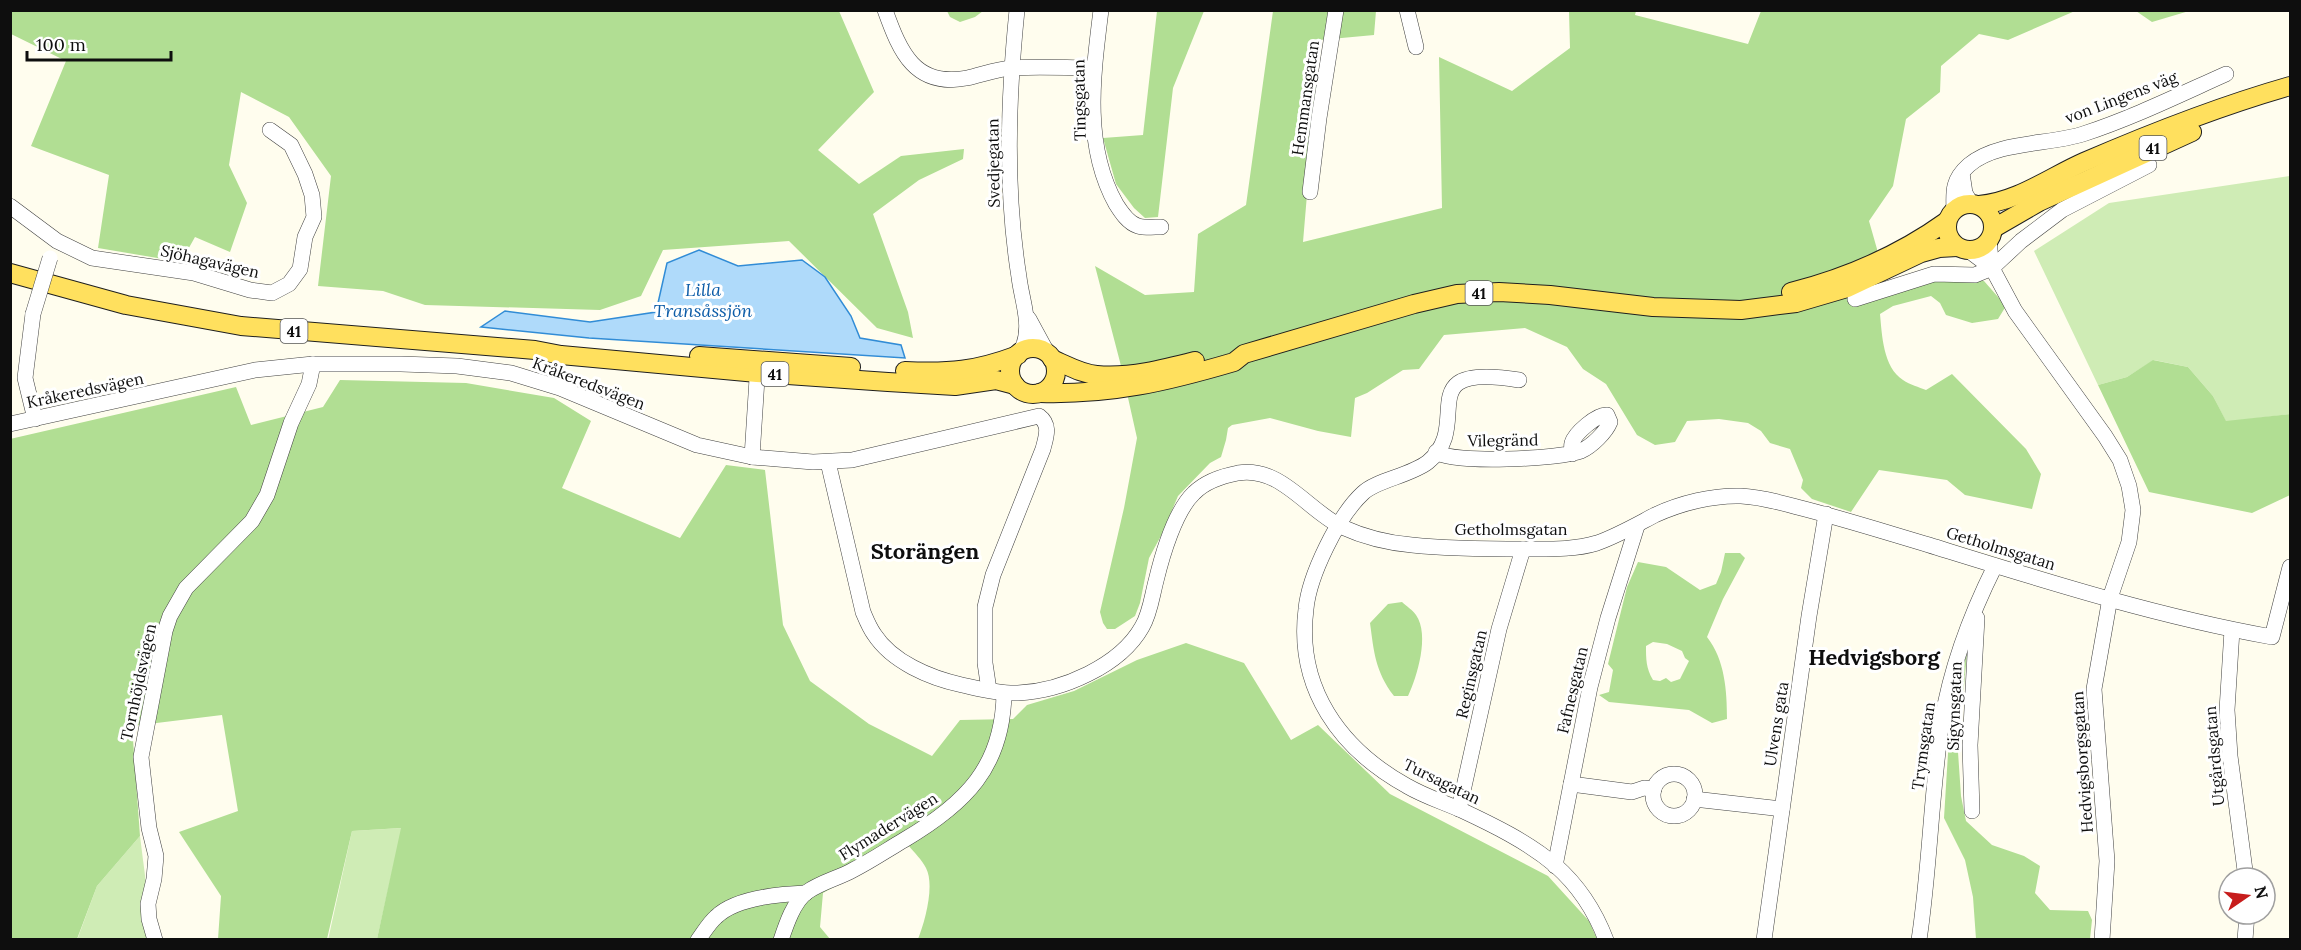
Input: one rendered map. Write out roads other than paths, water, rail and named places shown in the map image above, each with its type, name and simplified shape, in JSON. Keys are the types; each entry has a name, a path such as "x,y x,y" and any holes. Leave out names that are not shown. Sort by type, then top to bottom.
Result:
{"main road":[{"name":"41","path":"1722,307 1793,291 1844,274 1918,241 1963,210 2011,198 2083,163 2169,127 2248,98 2290,86"},
{"name":"41","path":"758,366 955,386 996,380 1015,385 1026,393 1098,392 1146,386 1234,362 1244,354 1414,304 1457,294 1498,292 1550,295 1653,307 1722,307 1741,310 1765,307 1817,297 1847,288 1921,253 1939,248 1963,249 1983,246 1992,234 2039,202 2173,139 2251,109 2290,99"},
{"path":"1963,249 1948,236 1963,210 1987,210 1992,218 1992,234"},
{"name":"41","path":"10,273 126,305 240,326 535,350 561,356 758,366 952,372 991,365 1034,349 1083,372 1097,375 1153,371 1230,352 1244,354"},
{"path":"1015,385 1011,369 1019,354"},
{"path":"1040,393 1049,388 1055,379 1056,369 1050,356"}],"street":[{"path":"885,10 899,46 908,60 921,72 947,80 1011,68 1094,68"},
{"name":"Svedjegatan","path":"1017,10 1011,68 1009,153 1013,233 1028,333 1019,354"},
{"name":"Tingsgatan","path":"1101,10 1094,68 1094,130 1099,160 1111,195 1123,215 1137,226 1161,227"},
{"name":"Hemmansgatan","path":"1310,192 1336,10"},
{"path":"1407,10 1416,46"},
{"name":"von Lingens väg","path":"1963,210 1953,185 1962,173 1977,160 2001,150 2082,134 2226,74"},
{"name":"Sjöhagavägen","path":"10,206 57,241 92,258 194,273 250,290 272,293 290,284 300,270 305,237 314,217 312,195 291,145 270,130"},
{"path":"1855,299 1934,274 1975,275 1992,268 2021,241 2062,210 2150,165"},
{"name":"Hedvigsborgsgatan","path":"1992,234 1992,268 2015,311 2120,460 2133,510 2128,542 2110,598 2094,689 2107,861 2102,939"},
{"path":"35,419 25,378 33,314 57,241"},
{"name":"Hedvigsborgsgatan","path":"1963,249 1992,268"},
{"name":"Svedjegatan","path":"1026,313 1050,356"},
{"name":"Kråkeredsvägen","path":"10,424 255,370 313,364 457,366 512,373 560,388 696,445 752,457 828,462 874,455 1035,416 1043,419"},
{"name":"Tornhöjdsvägen","path":"155,939 149,919 148,904 154,879 156,856 149,828 141,757 165,631 186,588 252,521 267,495 291,423 309,384 313,364"},
{"path":"752,457 758,366"},
{"path":"1436,452 1444,436 1449,397 1454,386 1466,378 1474,377 1520,380"},
{"name":"Flymadervägen","path":"806,892 854,870 934,822 956,805 988,766 1001,731 997,692 985,663 985,607 993,575 1042,449 1047,430 1043,419"},
{"name":"Vilegränd","path":"1436,452 1441,456 1455,458 1488,459 1572,454"},
{"name":"Tursagatan","path":"1436,452 1421,467 1364,492 1320,559 1307,594 1304,638 1306,658 1319,699 1325,712 1341,733 1367,758 1409,787 1497,827 1555,866 1589,903 1606,939"},
{"name":"Getholmsgatan","path":"828,462 863,612 874,635 906,663 928,675 954,684 997,692 1032,692 1076,679 1098,669 1130,644 1144,626 1166,550 1183,508 1194,493 1216,478 1240,472 1252,472 1276,479 1316,511 1340,526 1381,541 1411,545 1523,549 1572,548 1597,543 1684,504 1743,496 1826,514 1995,566 2180,618 2272,637 2290,567"},
{"name":"Ulvens gata","path":"1764,939 1810,606 1826,514"},
{"name":"Fafnesgatan","path":"1555,866 1593,675 1637,526"},
{"name":"Reginsgatan","path":"1459,809 1499,629 1523,549"},
{"name":"Trymsgatan","path":"1919,939 1928,884 1942,719 1962,644 1977,603 1995,566"},
{"name":"Sigynsgatan","path":"1972,811 1970,745 1977,603"},
{"name":"Utgårdsgatan","path":"2232,630 2227,710 2230,756 2244,866"},
{"path":"1667,775 1682,776 1693,785 1694,799 1687,811 1680,814 1665,813 1655,803 1654,789 1660,779 1667,775"},
{"path":"1570,784 1632,792 1644,788 1654,789"},
{"path":"1694,799 1782,809"},
{"path":"698,939 717,916 730,907 779,894 806,892"},
{"path":"781,939 793,912 806,892"}],"water":[{"name":"Lilla Transåssjön","path":"699,250 738,266 802,260 825,277 851,316 860,338 901,345 905,358 589,338 481,327 505,311 590,322 656,312 667,263"}],"district":[{"name":"Storängen","path":"925,551"},
{"name":"Hedvigsborg","path":"1874,657"}]}
